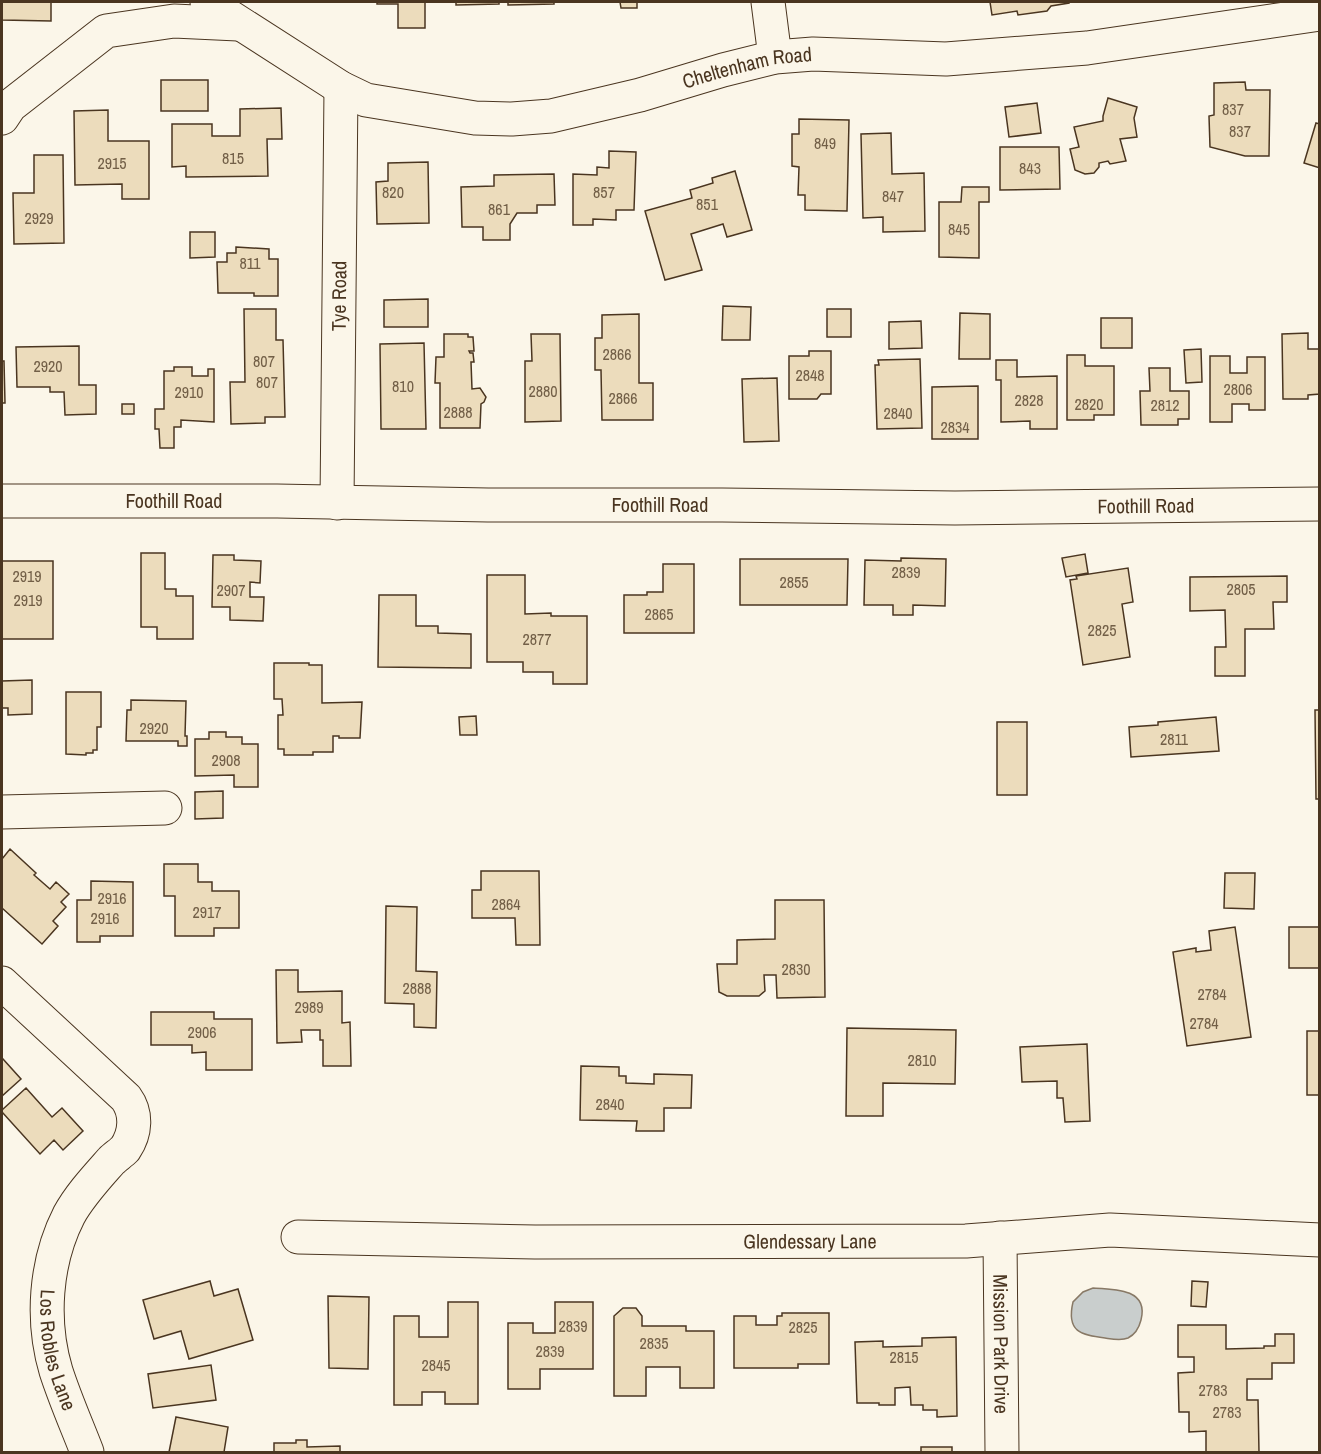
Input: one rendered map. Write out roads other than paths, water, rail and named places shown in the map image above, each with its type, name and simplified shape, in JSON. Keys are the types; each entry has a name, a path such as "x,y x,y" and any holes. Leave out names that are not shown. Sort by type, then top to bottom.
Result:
{"street":[{"name":"Cheltenham Road","path":"207,2 341,88 371,101 475,118 513,119 550,116 640,95 775,57 813,54 946,59 1088,48 1320,14"},
{"path":"768,2 775,57"},
{"path":"2,118 10,106 106,31 174,21 243,25"},
{"name":"Tye Road","path":"337,503 341,88"},
{"name":"Foothill Road","path":"2,501 277,501 944,508 1320,504"},
{"path":"2,812 165,808"},
{"name":"Los Robles Lane","path":"2,983 126,1098 132,1107 135,1120 125,1148 86,1190 69,1215 55,1254 49,1280 47,1309 49,1342 56,1371 87,1452"},
{"name":"Glendessary Lane","path":"298,1237 535,1242 966,1241 1110,1230 1320,1240"},
{"name":"Mission Park Drive","path":"1000,1238 1002,1452"}]}
